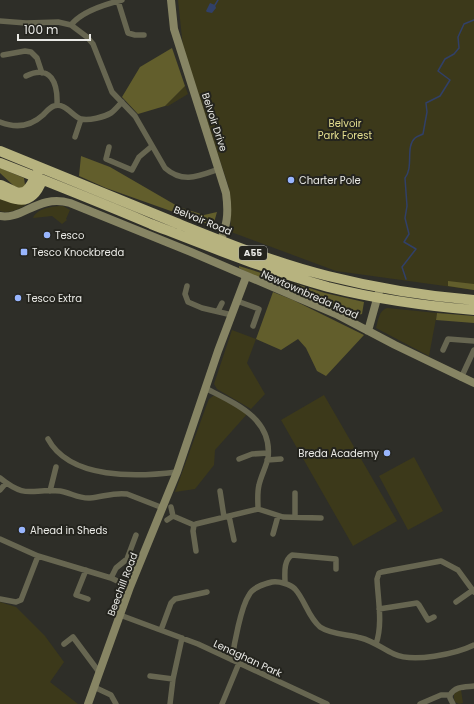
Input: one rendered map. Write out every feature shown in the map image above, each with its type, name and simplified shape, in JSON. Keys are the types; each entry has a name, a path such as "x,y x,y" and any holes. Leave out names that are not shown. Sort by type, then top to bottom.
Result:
{"highway":[{"name":"Belvoir Road","path":"0,151 39,174"},
{"path":"0,156 39,174 31,186 24,192 0,188"},
{"name":"Belvoir Road","path":"0,163 39,174 219,246 246,251 379,293 429,306 474,310"},
{"name":"Belvoir Road","path":"379,293 411,293 474,300"}],"street":[{"path":"71,25 79,16 120,0 128,33 135,36 144,35"},
{"name":"Belvoir Drive","path":"171,0 174,29 226,193 228,214 227,224 219,246"},
{"path":"0,21 26,23 58,22 71,25 94,44 112,92 135,116 165,168 177,176 187,178 219,169"},
{"path":"3,55 25,51 31,52 37,58 42,72"},
{"path":"26,76 35,72 47,74 55,83 57,105"},
{"path":"0,122 15,126 27,125 38,120 52,107 57,105 65,107 81,119 87,120 110,113 122,102"},
{"path":"75,137 81,119"},
{"path":"109,147 106,159 132,170 139,157 152,146"},
{"name":"Newtownbreda Road","path":"0,216 11,216 49,201 66,202 305,301 351,322 474,384"},
{"name":"Beechill Road","path":"88,704 130,587 167,507 177,472 246,276"},
{"path":"187,286 185,294 188,302 202,308 232,315"},
{"path":"368,331 379,293"},
{"path":"237,301 259,309 253,326"},
{"path":"218,311 222,303"},
{"path":"351,322 371,321"},
{"path":"443,350 448,339 474,341"},
{"path":"461,378 474,350"},
{"path":"206,388 252,414 265,435 268,460 259,486 258,509"},
{"path":"48,440 53,448 64,458 78,465 95,470 141,475 177,472"},
{"path":"239,459 252,454 268,452"},
{"path":"268,460 281,458"},
{"path":"50,491 56,467"},
{"path":"0,478 13,488 25,492 50,491 67,493 85,498 120,493 167,507 173,516 194,525"},
{"path":"0,490 6,483"},
{"path":"220,490 234,540"},
{"path":"295,493 295,517"},
{"path":"194,525 199,522 258,509 278,516 321,518"},
{"path":"167,520 173,516"},
{"path":"273,534 278,516"},
{"path":"194,525 193,531 196,551"},
{"path":"110,578 112,573 127,559 136,535"},
{"path":"0,539 38,556 110,578 130,587"},
{"path":"0,599 16,602 21,600 38,556"},
{"path":"285,583 286,563 292,556 336,559 336,569"},
{"path":"376,644 379,632 378,576 382,572 441,561 458,570 473,591 456,602"},
{"path":"86,570 76,595 88,599"},
{"path":"232,660 240,620 249,595 256,588 270,582 285,583 294,588 311,616 320,626 338,633 361,638 376,644 395,655 416,658 441,656 474,645"},
{"path":"161,630 171,603 175,600 207,592"},
{"path":"379,610 417,603 420,605 428,620 434,617"},
{"name":"Lenaghan Park","path":"120,615 182,638 326,704"},
{"path":"64,644 73,637 99,672"},
{"path":"170,704 173,679 182,638"},
{"path":"222,704 239,663"},
{"path":"150,676 173,679"},
{"path":"453,704 450,695 453,690 461,687 474,686"},
{"path":"94,687 111,695 116,704"},
{"path":"420,704 441,695 450,695"}],"green space":[{"name":"Belvoir Park Forest","path":"178,0 474,0 474,290 336,271 231,232 229,188 183,47"},
{"path":"185,86 188,94 168,106 165,106"},
{"path":"0,198 29,202 15,210 4,212 0,211"},
{"path":"63,206 70,210 66,219 67,220 62,224 52,216 33,218 42,210 50,207"},
{"path":"387,308 437,313 429,356 376,328 382,311"},
{"path":"232,330 256,339 247,363 265,394 251,409 217,389 214,384"},
{"path":"324,395 397,521 353,546 281,420"},
{"path":"216,396 248,413 215,450 214,465 195,489 175,492 207,404 209,399"},
{"path":"414,457 443,511 408,530 379,476"},
{"path":"0,602 16,607 45,636 64,662 50,682 78,704 0,704"},
{"path":"461,690 463,703 459,704 455,702 454,694"}],"shaded area":[{"path":"172,48 185,86 165,106 138,114 122,97 140,67"},
{"path":"81,156 110,167 179,207 204,215 217,212 213,226 106,188 79,176"},
{"path":"0,168 24,178 25,185 22,189 14,186 0,173"},
{"path":"239,266 325,293 364,302 362,314 357,315 264,281 239,268"},
{"path":"448,281 474,284 474,290 448,286"},
{"path":"273,292 293,300 364,335 326,376 317,371 306,348 298,339 281,350 256,339"},
{"path":"437,313 474,316 474,323 436,320"}],"water":[{"path":"210,3 215,5 216,8 212,13 206,11"}],"waterway":[{"path":"215,5 218,0"},
{"path":"406,279 402,267 416,249 404,242 409,234 405,218 407,206 405,178 409,168 410,146 415,138 423,134 427,112 426,103 440,96 450,80 438,71 445,59 454,54 459,48 458,37 464,24 474,20"}],"place":[{"name":"Charter Pole","path":"291,180"},
{"name":"Tesco","path":"47,235"},
{"name":"Tesco Knockbreda","path":"24,252"},
{"name":"Tesco Extra","path":"18,298"},
{"name":"Breda Academy","path":"387,453"},
{"name":"Ahead in Sheds","path":"22,530"}]}
